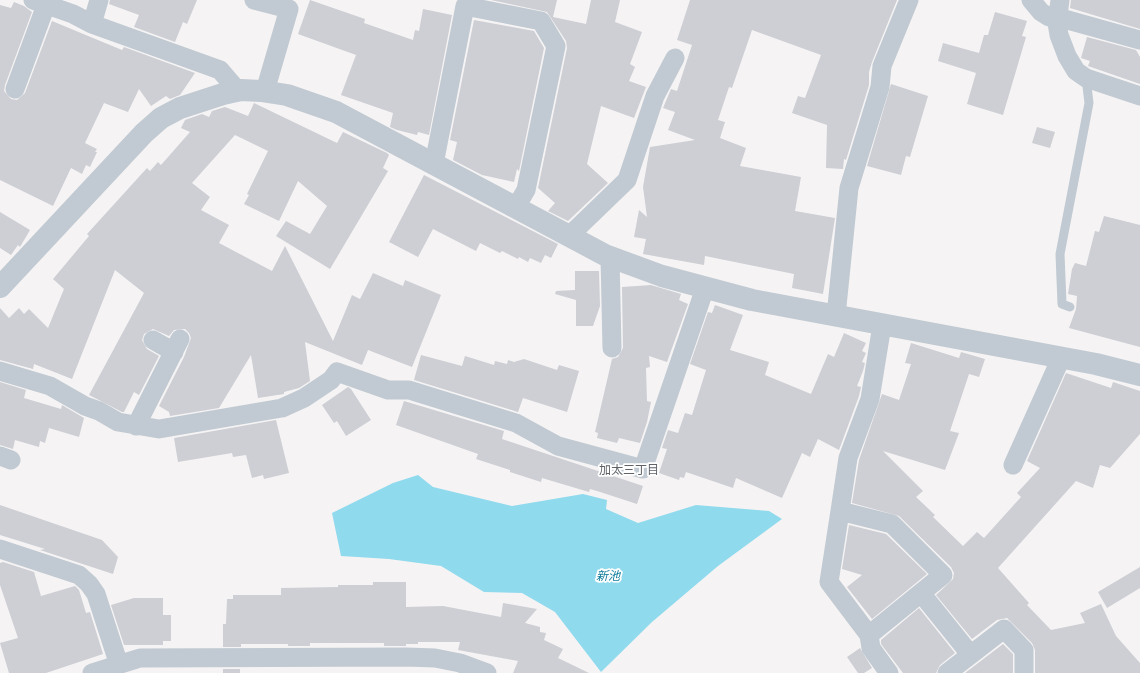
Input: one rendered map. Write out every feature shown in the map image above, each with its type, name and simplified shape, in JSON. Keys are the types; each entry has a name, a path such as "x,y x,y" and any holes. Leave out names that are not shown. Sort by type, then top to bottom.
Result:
{"street":[{"path":"92,24 99,0"},
{"path":"254,0 289,9 265,91"},
{"path":"836,316 849,188 880,87 882,66 909,0"},
{"path":"1031,0 1041,12 1049,17 1059,9"},
{"path":"15,89 40,2 73,14 92,24 220,70 238,91"},
{"path":"434,164 465,6 541,21 556,46 526,190 516,208"},
{"path":"1059,9 1140,40"},
{"path":"1059,9 1059,36 1067,56 1076,71 1086,78 1140,96"},
{"path":"569,236 627,180 655,96 675,58"},
{"path":"0,287 144,133 162,118 199,100 238,91 265,91 287,95 336,112 610,257 662,276 752,300 1061,358 1140,375"},
{"path":"610,257 612,348"},
{"path":"0,371 50,386 85,406 100,411 118,422 159,429 282,408 310,394 331,380 337,372 388,390 409,390 516,423 558,446 643,469 705,288"},
{"path":"882,325 870,399 848,458 829,582 869,635 871,648 889,673"},
{"path":"136,426 177,345 153,340"},
{"path":"1013,465 1061,358"},
{"path":"840,512 892,524 943,575 869,635"},
{"path":"0,549 79,575 89,584 96,594 118,665"},
{"path":"920,593 970,654"},
{"path":"947,673 1004,629 1024,650 1024,673"},
{"path":"92,673 140,658 406,657 435,658 460,663 487,673"}],"lane":[{"path":"1070,307 1062,304 1060,254 1089,103 1086,78"}],"water":[{"name":"新池","path":"418,475 433,487 512,506 583,494 607,500 606,509 638,523 696,505 769,511 782,519 718,566 652,622 601,672 555,612 522,593 484,592 441,566 389,559 341,556 332,513 393,483"}],"building":[{"path":"110,0 197,0 187,24 183,22 175,42 134,27 139,15 109,4"},
{"path":"310,0 365,19 364,23 413,40 415,30 419,31 423,9 452,15 429,135 418,132 417,135 390,127 393,113 341,95 356,55 298,34"},
{"path":"491,0 557,0 553,17 586,24 591,0 620,0 615,22 642,32 630,64 635,67 629,81 646,87 634,118 601,106 587,164 608,183 568,221 548,211 555,203 538,188 567,48 566,41 547,12"},
{"path":"690,0 897,0 872,62 869,72 869,85 846,160 844,159 843,169 826,168 827,125 792,113 798,96 805,98 821,55 752,30 732,88 729,87 718,120 725,122 720,138 746,148 740,166 801,177 795,211 835,218 823,294 792,288 794,274 705,256 704,265 643,254 646,239 634,237 639,210 647,217 643,187 650,147 695,140 668,130 675,112 663,108 671,89 677,91 692,45 677,40"},
{"path":"1071,0 1140,0 1140,29 1070,8"},
{"path":"14,2 24,6 32,12 5,85 4,91 11,99 17,100 25,93 52,21 122,50 124,47 195,73 180,95 170,99 166,96 151,106 139,89 128,112 104,103 85,143 97,149 90,167 86,165 82,174 71,168 53,206 0,180 0,5 11,8"},
{"path":"995,12 1027,21 1022,36 1026,37 1003,115 967,104 976,73 938,61 943,43 979,53 984,35 988,35"},
{"path":"474,20 534,31 544,48 519,171 517,169 514,182 482,175 453,160 457,142 450,140"},
{"path":"1087,37 1136,50 1140,57 1140,84 1088,66 1090,61 1081,58"},
{"path":"891,84 928,96 910,157 906,156 901,175 867,166"},
{"path":"254,103 337,143 343,132 387,153 389,155 383,168 388,171 330,269 276,236 286,221 310,234 327,206 298,181 279,221 244,204 249,195 247,194 268,151 235,135 192,183 210,197 201,210 229,225 219,243 272,271 285,246 333,341 352,295 360,299 373,273 403,286 405,280 441,295 412,367 368,350 362,365 305,342 310,381 299,388 284,392 284,394 258,398 251,355 219,408 170,416 169,412 159,406 184,357 191,338 185,329 174,330 169,336 153,329 144,334 142,340 147,349 159,356 139,395 134,392 124,412 122,412 89,395 144,293 115,270 72,379 34,364 33,369 0,360 0,308 9,318 19,308 24,314 29,309 48,328 64,289 53,279 89,236 87,234 147,168 150,171 158,162 161,165 190,132 181,128 185,120 202,114 209,117 212,111 225,107 248,116"},
{"path":"1037,127 1055,132 1050,148 1032,143"},
{"path":"424,175 558,244 551,258 545,255 541,263 530,258 528,262 502,251 500,253 480,243 476,251 433,229 418,257 389,242"},
{"path":"0,212 30,230 20,247 18,245 11,255 0,248"},
{"path":"1104,216 1140,225 1140,347 1069,328 1076,309 1077,296 1068,294 1072,269 1075,263 1086,266 1095,231 1099,232"},
{"path":"575,271 599,271 600,306 593,326 576,326 576,300 555,294 556,291 575,290"},
{"path":"651,285 681,294 679,300 688,304 667,362 649,356 650,367 646,368 647,401 651,402 647,422 640,443 619,438 617,443 597,438 598,433 595,432 612,359 618,357 623,348 622,287"},
{"path":"715,305 743,315 730,350 769,362 765,375 811,394 828,354 834,357 844,333 866,343 862,351 866,353 862,362 865,363 857,386 861,387 859,396 839,450 818,439 810,457 802,453 782,498 736,478 733,488 686,472 684,478 680,477 679,480 659,473 667,449 662,448 668,430 678,433 685,413 692,415 706,370 690,364 708,312 712,313"},
{"path":"911,343 959,358 961,352 985,359 979,377 969,374 950,431 959,433 945,470 883,451 923,491 916,497 935,515 933,517 963,546 977,532 984,538 1021,497 1017,493 1040,468 1027,461 1066,373 1111,388 1113,382 1140,391 1140,434 1110,468 1100,465 1093,488 1076,481 998,568 1029,603 1027,605 1051,630 1085,623 1080,613 1101,604 1116,636 1140,663 1140,673 1035,673 1035,650 1032,643 1007,618 997,620 972,639 936,595 953,579 954,573 951,567 899,516 852,503 859,460 882,394 899,400 911,364 905,363"},
{"path":"421,355 462,366 465,356 494,365 495,361 507,364 508,360 514,362 524,359 557,370 559,365 579,371 567,412 523,398 518,412 414,380"},
{"path":"0,382 26,390 24,398 61,409 62,405 84,418 79,437 49,428 45,443 40,441 39,447 15,440 13,449 0,445"},
{"path":"348,387 351,389 371,420 346,436 337,421 334,423 322,405"},
{"path":"404,401 504,431 502,439 643,486 637,504 590,489 589,492 542,478 541,482 510,472 510,470 476,459 478,454 396,425"},
{"path":"276,420 289,473 264,479 263,475 252,478 246,455 233,457 232,453 178,462 174,438"},
{"path":"0,505 102,540 118,557 113,574 40,550 45,549 0,535"},
{"path":"849,525 886,534 927,574 872,619 847,587 862,575 842,569"},
{"path":"3,562 34,572 41,596 75,586 79,590 86,613 90,612 103,654 46,673 9,673 0,643 18,638 0,585 0,563"},
{"path":"1140,567 1140,588 1107,608 1098,592"},
{"path":"373,582 406,582 406,607 443,606 501,617 503,603 537,609 525,623 540,627 540,632 546,633 544,640 563,649 558,658 589,673 513,673 518,661 458,650 460,642 418,642 418,644 406,644 406,646 384,646 384,643 310,643 310,646 288,646 288,644 241,644 241,647 223,647 223,624 226,624 227,599 233,599 233,595 281,595 281,588 373,585"},
{"path":"134,598 163,598 163,615 171,615 171,641 163,641 163,645 124,645 111,605"},
{"path":"919,608 955,653 940,665 936,673 903,673 881,644 881,640"},
{"path":"1003,644 1013,654 1013,673 965,673"},
{"path":"860,648 872,668 864,673 858,673 847,657"},
{"path":"223,669 240,669 240,673 223,673"}],"district":[{"name":"加太三丁目","path":"629,471"}]}
